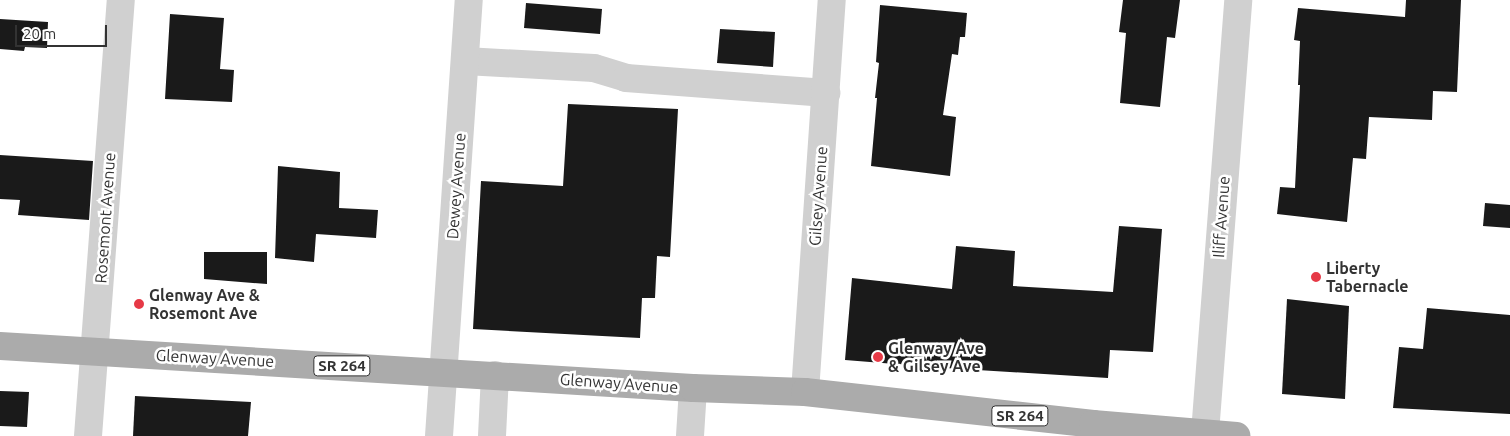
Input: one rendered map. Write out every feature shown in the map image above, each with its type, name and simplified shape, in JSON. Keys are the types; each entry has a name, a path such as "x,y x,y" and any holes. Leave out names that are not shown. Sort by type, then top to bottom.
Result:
{"main road":[{"name":"Glenway Avenue","path":"0,346 693,388 805,392 1092,430 1205,433 1236,436"}],"street":[{"name":"Rosemont Avenue","path":"88,436 122,0"},
{"name":"Dewey Avenue","path":"439,436 469,0"},
{"name":"Gilsey Avenue","path":"805,392 832,0"},
{"name":"Iliff Avenue","path":"1205,433 1238,0"},
{"path":"465,61 594,68 626,78 826,92"},
{"path":"492,436 495,375"},
{"path":"690,436 693,388"}],"building":[{"path":"1123,0 1180,0 1175,38 1167,37 1160,107 1120,103 1126,33 1119,32"},
{"path":"1406,0 1461,0 1457,92 1433,91 1432,120 1369,117 1366,159 1353,158 1347,222 1277,214 1280,187 1295,188 1300,41 1294,40 1298,8 1405,17"},
{"path":"526,3 602,9 600,34 524,28"},
{"path":"880,5 967,13 965,37 960,37 958,55 952,54 943,115 956,117 950,176 871,166 879,63 876,62"},
{"path":"170,14 224,18 220,69 234,70 232,102 165,99"},
{"path":"0,19 48,22 47,48 25,47 24,51 0,49"},
{"path":"720,29 775,32 773,67 717,63"},
{"path":"568,104 678,109 670,257 657,256 655,298 642,298 640,338 473,329 481,181 563,186"},
{"path":"0,155 93,161 89,220 18,215 20,200 0,199"},
{"path":"278,166 340,172 339,208 378,210 376,238 316,234 314,262 275,258"},
{"path":"1485,203 1510,205 1510,228 1483,226"},
{"path":"1119,226 1162,229 1153,352 1110,350 1108,378 845,360 852,278 952,289 956,246 1015,251 1013,286 1113,292"},
{"path":"204,252 267,252 267,284 204,279"},
{"path":"1287,299 1349,306 1345,399 1282,394"},
{"path":"1427,308 1510,315 1510,414 1393,408 1399,347 1423,349"},
{"path":"0,391 29,392 27,427 0,426"},
{"path":"135,396 251,402 248,436 133,436"}],"place":[{"name":"Liberty Tabernacle","path":"1316,277"},
{"name":"Glenway Ave & Rosemont Ave","path":"139,304"},
{"name":"Glenway Ave & Gilsey Ave","path":"878,357"}]}
